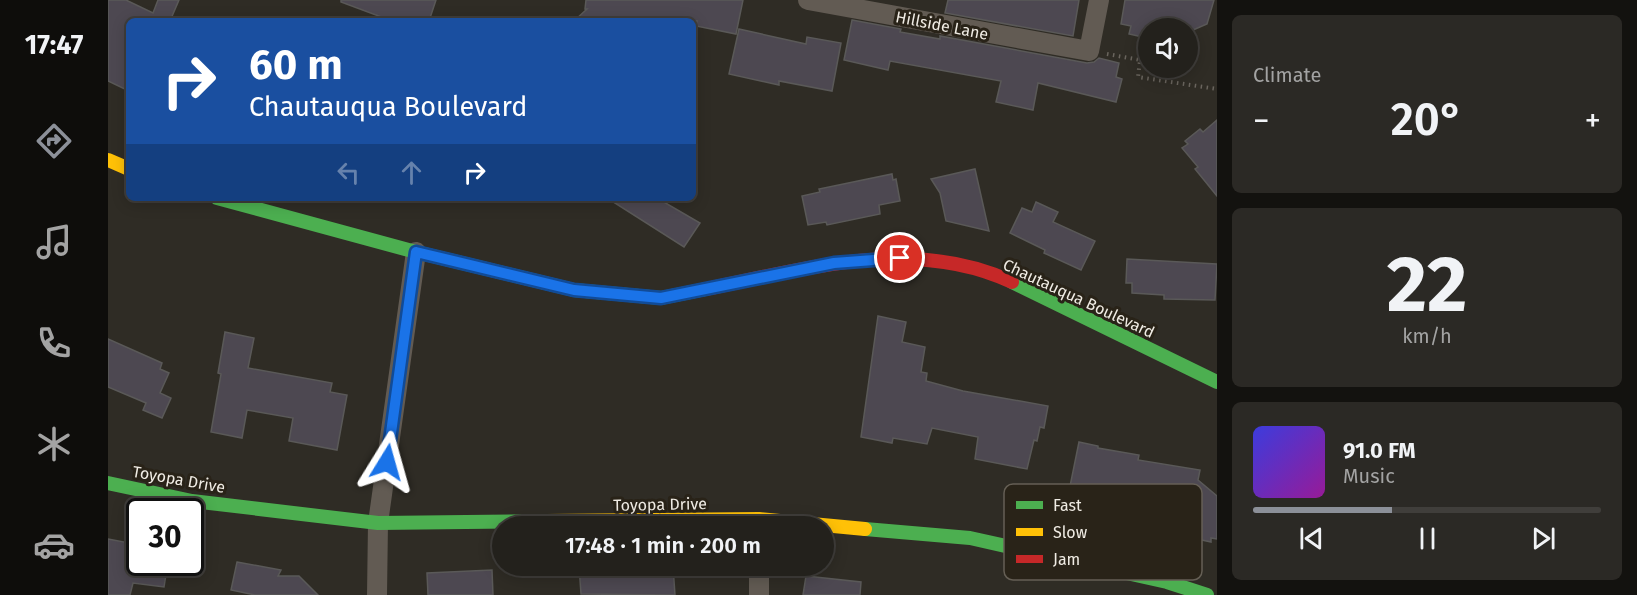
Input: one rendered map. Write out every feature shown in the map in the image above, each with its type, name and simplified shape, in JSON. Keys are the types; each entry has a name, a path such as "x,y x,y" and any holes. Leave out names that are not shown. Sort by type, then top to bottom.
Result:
{"street":[{"name":"Hillside Lane","path":"808,0 1089,51"},
{"path":"1089,51 1099,0"},
{"path":"108,160 126,168"},
{"name":"Chautauqua Boulevard","path":"228,201 416,252 574,290 661,298 834,263 900,258 955,263 1008,280 1217,382"},
{"path":"377,595 378,523 416,252"},
{"name":"Toyopa Drive","path":"108,483 192,501 378,523 492,523"},
{"name":"Toyopa Drive","path":"834,528 970,538 1004,546"},
{"path":"759,576 759,595"},
{"name":"Toyopa Drive","path":"1158,580 1207,595"}],"path":[{"path":"1089,51 1140,60 1138,77 1217,89"}],"building":[{"path":"108,0 126,0 153,13 158,0 179,0 171,18 126,18 126,90 108,81"},
{"path":"341,0 436,0 430,18 384,18 341,2"},
{"path":"586,0 743,0 736,34 696,26 696,18 577,18 587,9 585,9"},
{"path":"948,0 1079,0 1073,36 945,13"},
{"path":"1125,0 1214,0 1207,24 1198,28 1198,18 1138,18 1138,36 1129,34 1131,26 1121,24"},
{"path":"852,20 901,29 900,32 940,39 940,36 1087,63 1099,58 1119,63 1116,77 1122,79 1116,102 1038,83 1033,110 996,102 1001,81 890,61 888,70 844,60"},
{"path":"739,29 806,44 807,37 841,43 832,91 779,81 779,85 729,74"},
{"path":"1217,120 1217,196 1195,169 1198,167 1182,148 1188,144 1185,141 1200,129 1203,132"},
{"path":"975,169 989,231 946,221 940,193 931,179"},
{"path":"892,174 893,180 896,179 900,201 879,205 880,214 827,225 826,222 808,225 802,196 820,192 819,189"},
{"path":"612,201 662,201 700,223 684,247"},
{"path":"1036,202 1058,212 1053,222 1095,241 1081,270 1044,253 1045,250 1010,233 1022,208 1032,212"},
{"path":"1127,259 1217,264 1215,300 1164,299 1164,295 1132,293 1132,283 1126,283"},
{"path":"878,316 906,322 902,342 925,347 921,372 927,373 926,381 963,391 1048,406 1044,428 1040,427 1037,441 1034,440 1027,469 975,459 978,437 932,428 927,444 893,438 892,443 861,437"},
{"path":"225,332 254,338 248,368 332,383 330,392 347,395 337,450 289,441 293,418 247,410 242,438 211,432 221,374 218,373"},
{"path":"108,339 162,363 160,369 169,373 160,393 171,398 162,418 143,410 146,403 108,387"},
{"path":"1079,442 1098,446 1098,448 1139,455 1138,460 1200,470 1198,480 1217,496 1217,539 1211,538 1211,542 1202,540 1202,484 1070,484"},
{"path":"108,539 126,542 126,576 166,576 164,587 133,583 130,595 108,595"},
{"path":"237,562 281,570 278,576 299,576 318,595 255,595 231,590"},
{"path":"492,570 493,595 428,595 427,573"},
{"path":"580,576 674,576 675,595 581,594"},
{"path":"806,576 861,582 860,595 803,595"}],"traffic: fast":[{"path":"228,201 416,252 574,290 661,298 706,289"},
{"path":"1012,282 1217,382"},
{"path":"108,483 192,501 378,523 492,522"},
{"path":"865,529 970,538 1004,546"},
{"path":"1158,580 1207,595"}],"traffic: slow":[{"path":"108,160 126,168"},
{"path":"834,526 865,529"}],"traffic: jam":[{"path":"706,289 820,266 898,259 937,261 975,268 1012,282"}],"route":[{"path":"387,462 416,252 574,290 661,298 834,263 900,258"}]}
